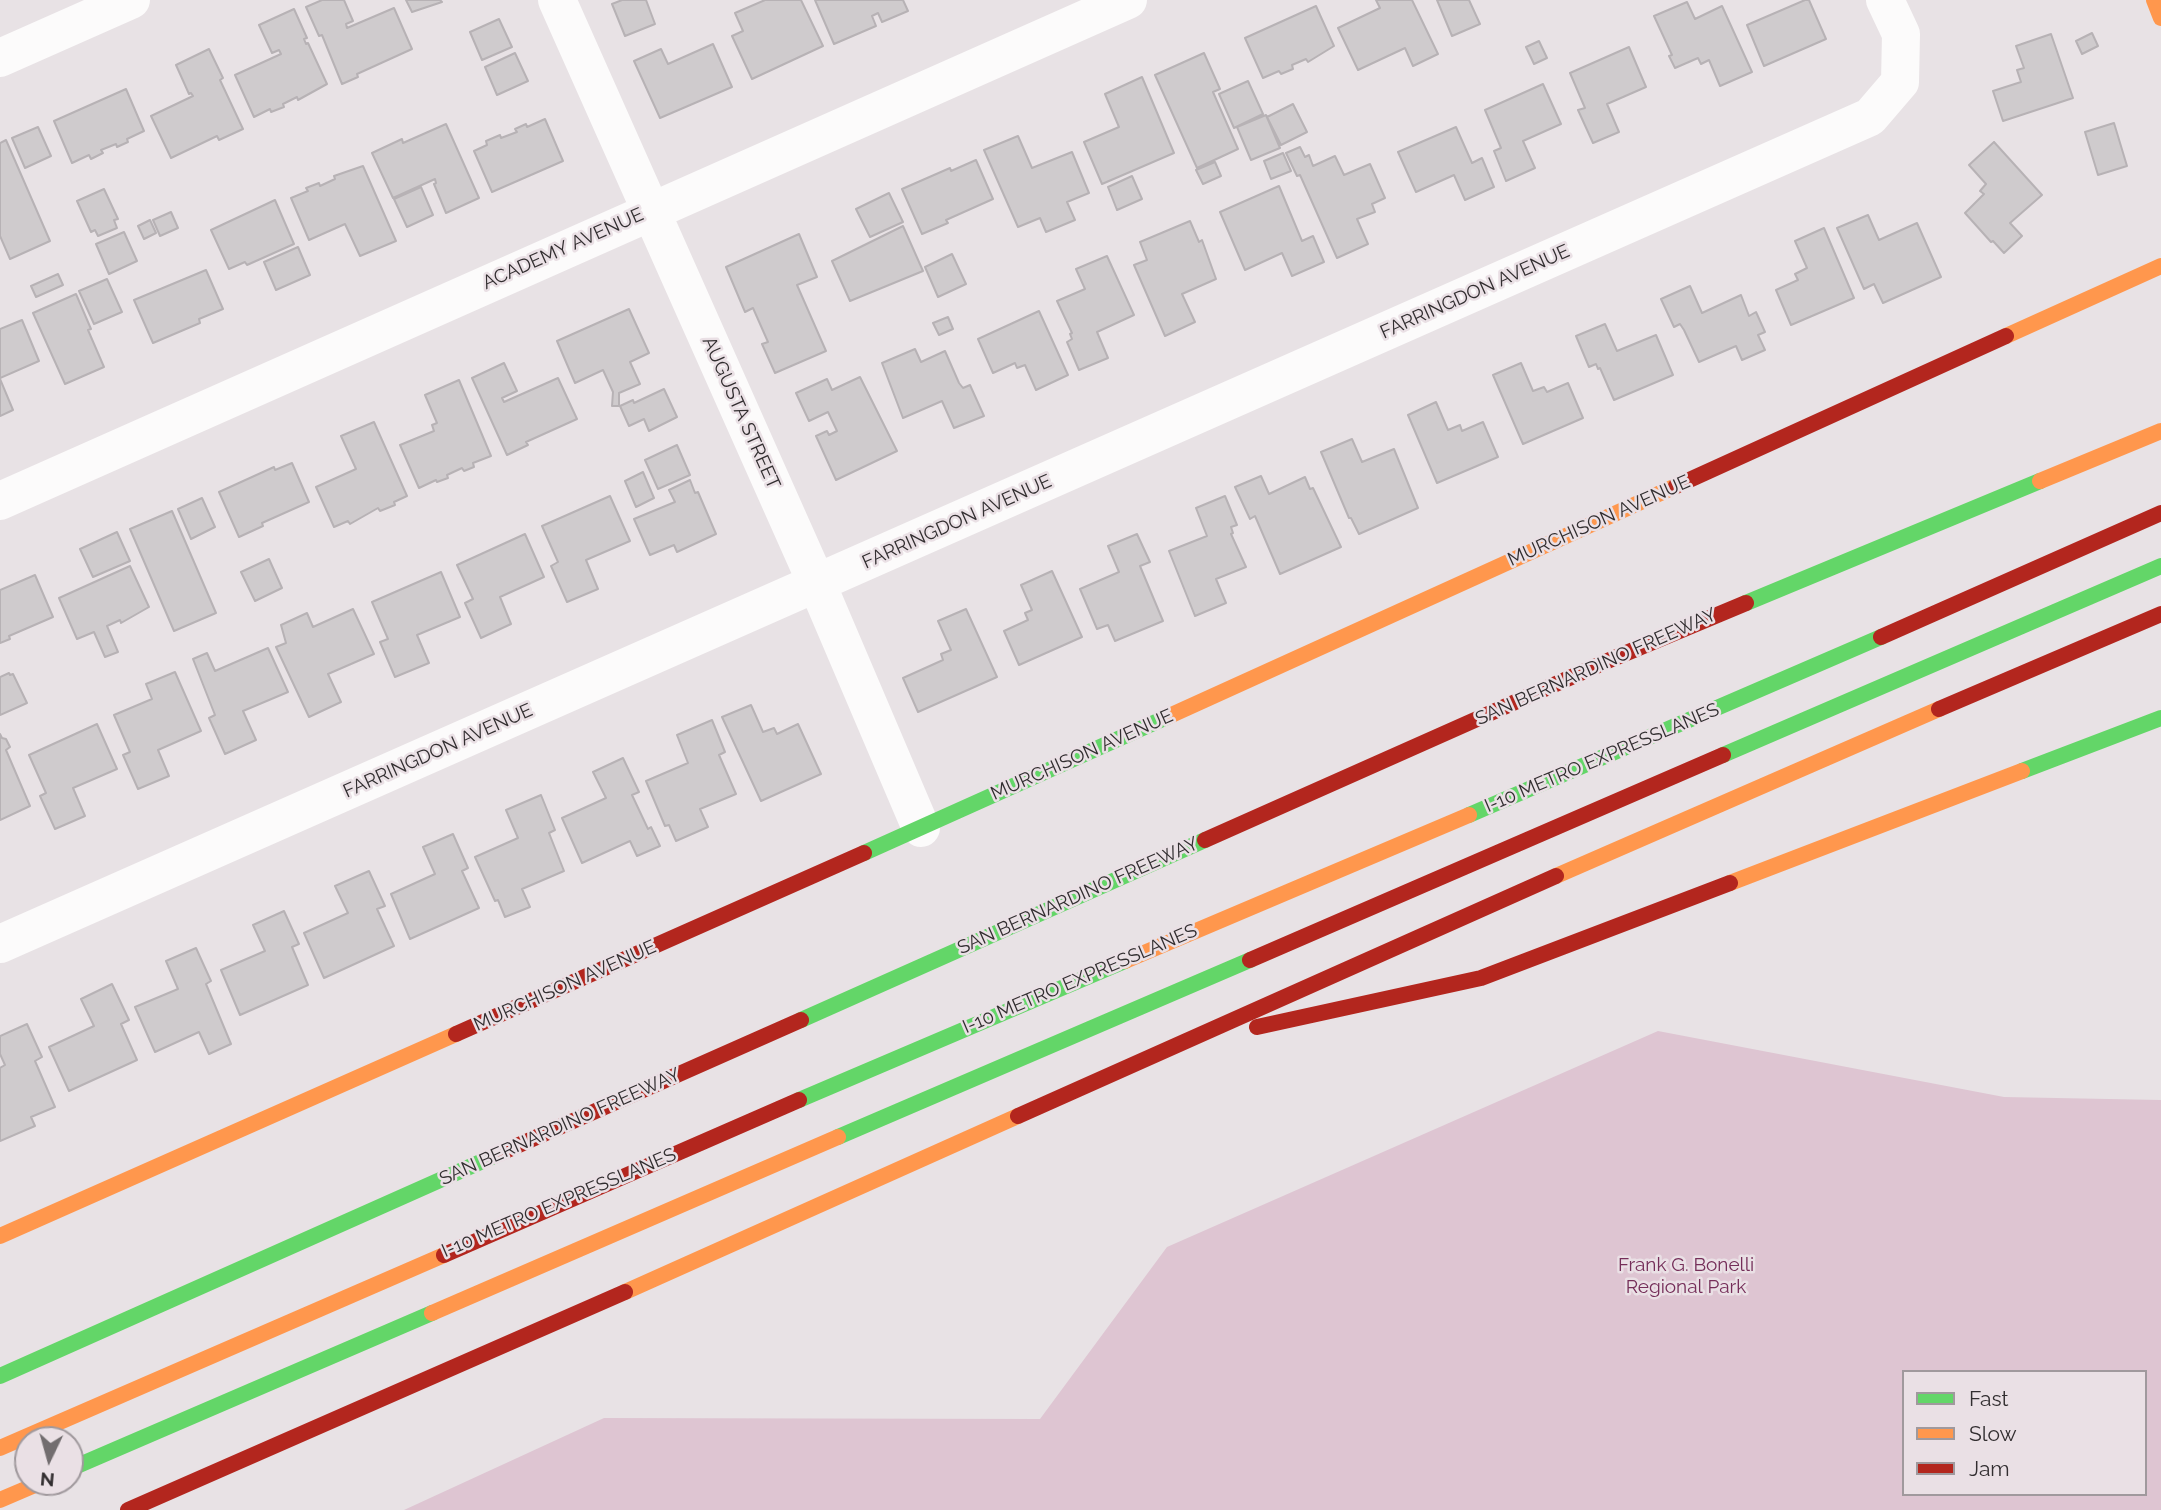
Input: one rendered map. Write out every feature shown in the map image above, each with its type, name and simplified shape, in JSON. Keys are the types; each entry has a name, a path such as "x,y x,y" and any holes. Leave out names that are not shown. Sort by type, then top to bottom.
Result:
{"main road":[{"path":"2154,0 2161,18"},
{"name":"MURCHISON AVENUE","path":"0,1236 921,828 2161,266"},
{"name":"SAN BERNARDINO FREEWAY","path":"0,1376 1612,659 2161,431"},
{"name":"I-10 METRO EXPRESSLANES","path":"0,1448 695,1144 1757,692 2161,513"},
{"path":"84,1463 2161,566"},
{"path":"128,1510 653,1280 1625,845 2161,614"},
{"path":"1180,1044 1481,978 2161,718"}],"street":[{"path":"0,58 131,0"},
{"name":"AUGUSTA STREET","path":"557,0 817,584 921,828"},
{"name":"ACADEMY AVENUE","path":"0,500 1128,0"},
{"name":"FARRINGDON AVENUE","path":"0,944 1870,117 1900,82 1901,34 1885,0"}],"green space":[{"name":"Frank G. Bonelli Regional Park","path":"1658,1031 2004,1097 2161,1100 2161,1510 404,1510 604,1418 1040,1419 1167,1247"}],"building":[{"path":"322,0 344,0 353,21 346,24 347,28 394,8 412,49 357,74 358,77 342,84 322,35 319,36 306,7"},
{"path":"406,0 440,0 442,2 412,12"},
{"path":"622,0 646,0 655,24 625,36 612,4"},
{"path":"765,0 801,0 823,46 752,79 732,36 743,31 735,13"},
{"path":"815,0 903,0 908,11 882,22 878,13 872,16 876,26 834,44"},
{"path":"1376,0 1412,0 1438,54 1413,66 1405,48 1358,70 1338,28 1380,8"},
{"path":"1437,0 1469,0 1480,24 1452,36"},
{"path":"1809,0 1826,39 1764,66 1747,25"},
{"path":"1687,2 1695,19 1722,6 1752,72 1720,86 1709,60 1701,64 1698,58 1675,68 1654,16"},
{"path":"1316,6 1334,46 1308,62 1306,59 1292,65 1293,69 1281,74 1279,71 1263,78 1245,38"},
{"path":"294,9 307,38 304,39 306,44 308,43 327,84 298,100 297,97 283,104 284,107 271,112 270,109 254,117 235,75 281,54 279,50 272,53 259,25"},
{"path":"499,19 512,47 482,60 470,32"},
{"path":"2092,33 2098,46 2082,54 2076,41"},
{"path":"2051,34 2073,98 2003,121 1993,91 2021,82 2017,70 2024,68 2016,46"},
{"path":"1539,41 1547,58 1534,64 1526,47"},
{"path":"713,44 732,87 660,118 634,61 661,49 668,64"},
{"path":"1629,47 1646,87 1607,104 1619,132 1593,143 1578,110 1585,108 1570,73"},
{"path":"209,49 243,129 219,140 217,136 171,158 151,116 193,96 189,94 176,65"},
{"path":"515,53 528,81 497,95 485,67"},
{"path":"1204,53 1220,89 1213,92 1238,149 1197,168 1155,75"},
{"path":"1142,77 1174,153 1102,184 1084,142 1119,127 1105,94"},
{"path":"1248,81 1263,114 1234,128 1219,94"},
{"path":"1543,84 1561,124 1523,141 1535,168 1506,181 1494,151 1501,148 1485,110"},
{"path":"126,89 144,131 117,147 116,144 101,150 103,153 91,159 89,155 72,163 54,121"},
{"path":"1293,104 1307,132 1281,145 1267,117"},
{"path":"1266,115 1280,148 1251,160 1237,127"},
{"path":"545,119 563,161 492,192 474,151 487,145 486,141 500,135 501,138 517,132 515,129 526,124 527,127"},
{"path":"2114,123 2127,166 2098,175 2085,132"},
{"path":"446,124 479,198 446,213 434,184 435,179 393,198 372,153"},
{"path":"38,127 51,156 25,168 12,138"},
{"path":"1456,127 1472,163 1482,158 1494,187 1465,200 1454,175 1416,192 1398,152"},
{"path":"1018,136 1032,168 1072,152 1089,193 1067,202 1075,220 1046,232 1040,218 1018,227 984,150"},
{"path":"6,140 50,241 10,259 0,236 0,143"},
{"path":"1994,142 2042,195 2010,223 2022,236 2004,253 1965,213 1984,194 1980,191 1986,184 1969,165"},
{"path":"1300,147 1305,157 1309,155 1313,166 1335,156 1344,175 1370,164 1385,198 1372,204 1375,212 1357,219 1368,244 1337,258 1300,175 1297,176 1286,153"},
{"path":"1283,153 1291,171 1271,179 1264,161"},
{"path":"976,160 993,199 922,234 902,189"},
{"path":"1215,162 1221,176 1203,184 1196,170"},
{"path":"363,166 396,241 360,256 345,224 309,240 291,198 308,191 306,188 319,183 320,186 335,179 334,176"},
{"path":"1132,176 1142,199 1117,210 1108,187"},
{"path":"1279,186 1302,241 1313,236 1324,262 1292,276 1282,253 1245,270 1220,212"},
{"path":"421,187 433,215 407,227 394,199"},
{"path":"104,189 118,219 114,220 117,228 98,236 95,230 91,232 77,201"},
{"path":"889,193 903,222 870,237 856,209"},
{"path":"275,200 294,244 247,265 245,262 229,269 211,230"},
{"path":"171,212 178,228 160,236 153,220"},
{"path":"1868,215 1879,240 1917,223 1941,277 1883,303 1874,284 1864,289 1837,228"},
{"path":"150,220 156,233 144,239 138,226"},
{"path":"1190,221 1199,242 1202,240 1216,279 1182,294 1195,322 1165,336 1134,265 1147,260 1140,242"},
{"path":"903,226 923,271 850,301 832,261"},
{"path":"1824,228 1854,298 1791,325 1776,290 1798,280 1795,274 1807,268 1795,241"},
{"path":"124,232 137,261 109,274 96,244"},
{"path":"799,234 817,277 797,285 826,351 775,373 762,344 768,342 753,308 745,312 726,267"},
{"path":"298,247 310,275 276,290 264,262"},
{"path":"952,254 966,284 938,297 925,267"},
{"path":"1107,256 1134,315 1097,332 1108,358 1079,370 1067,342 1072,339 1072,333 1057,301 1085,289 1076,269"},
{"path":"206,270 223,309 199,319 200,323 153,343 134,300"},
{"path":"58,274 63,285 36,297 31,286"},
{"path":"107,279 122,312 94,324 79,291"},
{"path":"1690,286 1702,313 1741,295 1749,316 1756,312 1765,332 1758,335 1765,350 1742,360 1736,346 1699,362 1684,330 1680,324 1674,327 1661,299"},
{"path":"76,294 104,367 65,384 33,313"},
{"path":"629,309 649,353 630,362 640,384 619,393 619,406 612,406 613,392 603,370 575,383 557,341"},
{"path":"1039,311 1068,375 1036,390 1025,365 1017,368 1015,363 993,373 978,339"},
{"path":"948,317 953,329 939,335 933,323"},
{"path":"22,320 39,361 0,378 0,329"},
{"path":"1605,324 1617,351 1656,335 1673,375 1614,400 1600,368 1598,369 1596,364 1589,367 1576,336"},
{"path":"915,349 921,362 945,351 959,383 963,388 970,385 984,416 954,428 942,401 903,418 882,363"},
{"path":"504,363 517,391 502,398 504,402 558,378 577,419 526,442 528,445 507,455 472,378"},
{"path":"1521,363 1533,391 1544,387 1547,392 1568,383 1583,418 1523,444 1493,375"},
{"path":"860,377 897,451 836,480 816,436 827,431 829,435 837,431 828,412 809,421 796,393 827,379 832,390"},
{"path":"0,379 13,410 0,416"},
{"path":"459,380 491,456 473,463 474,467 464,471 462,468 447,475 448,478 419,488 400,445 434,431 432,425 437,423 425,395"},
{"path":"664,389 677,417 649,431 644,419 629,426 620,406 633,400 634,403"},
{"path":"1436,402 1448,430 1460,425 1462,431 1483,422 1498,457 1437,483 1408,415"},
{"path":"374,422 407,496 394,502 395,505 380,511 378,508 350,524 348,521 334,527 316,487 356,469 341,436"},
{"path":"1352,439 1362,462 1394,449 1418,508 1359,534 1349,518 1321,452"},
{"path":"677,445 690,475 658,489 645,460"},
{"path":"292,463 309,502 262,523 263,526 239,537 219,492 274,467 275,470"},
{"path":"643,472 654,498 636,507 625,481"},
{"path":"1261,476 1269,494 1305,477 1341,547 1280,574 1255,516 1250,519 1235,487"},
{"path":"690,480 716,534 677,552 674,545 650,555 634,519 675,502 669,490"},
{"path":"610,496 630,541 586,560 598,589 567,602 551,566 558,562 542,526"},
{"path":"1225,496 1237,525 1231,527 1231,534 1246,567 1216,579 1226,603 1195,616 1169,551 1207,536 1196,508"},
{"path":"202,498 215,527 191,539 178,509"},
{"path":"172,511 216,613 174,631 130,529"},
{"path":"117,532 130,561 93,577 80,549"},
{"path":"525,534 544,577 500,597 511,624 481,638 465,603 473,599 457,565"},
{"path":"1137,534 1150,562 1140,566 1163,621 1115,641 1108,625 1097,629 1080,589 1119,572 1108,546"},
{"path":"269,559 282,588 255,601 241,572"},
{"path":"130,566 149,607 121,623 120,620 107,626 118,652 105,657 94,632 77,639 59,598"},
{"path":"1052,571 1082,637 1019,665 1004,631 1028,620 1025,613 1032,610 1021,585"},
{"path":"441,572 460,617 417,635 429,663 395,677 380,642 388,639 372,602"},
{"path":"35,575 53,617 9,636 10,639 0,643 0,590"},
{"path":"353,609 374,654 328,674 341,702 309,717 276,647 286,643 281,625 307,613 313,627"},
{"path":"966,609 997,677 918,712 903,678 943,660 941,654 951,650 938,621"},
{"path":"268,648 288,692 243,711 256,740 225,754 209,718 215,715 193,659 207,653 215,671"},
{"path":"175,672 201,731 158,750 169,776 138,789 123,755 130,752 114,715 152,699 146,684"},
{"path":"13,674 27,703 0,715 0,677"},
{"path":"751,705 763,732 774,728 777,734 798,724 821,774 761,801 722,717"},
{"path":"712,720 725,752 719,755 736,794 700,809 708,827 676,841 669,825 665,826 646,781 688,763 677,735"},
{"path":"97,724 117,769 73,788 85,816 55,829 40,796 46,793 29,755"},
{"path":"0,734 10,747 6,750 30,806 0,820"},
{"path":"623,758 639,792 632,795 648,829 651,827 660,846 637,856 630,841 582,863 562,818 606,798 593,772"},
{"path":"541,795 555,830 549,833 564,871 522,889 530,907 505,917 475,857 518,838 506,810"},
{"path":"453,834 468,868 462,871 479,908 410,939 391,894 435,874 423,847"},
{"path":"369,871 385,906 377,909 394,946 324,978 304,933 348,913 335,886"},
{"path":"284,911 299,944 292,947 308,985 240,1015 221,970 265,951 253,925"},
{"path":"196,948 211,981 206,984 231,1044 209,1054 199,1032 155,1052 135,1007 178,989 166,961"},
{"path":"112,984 129,1020 121,1024 137,1060 69,1091 49,1047 94,1026 81,999"},
{"path":"27,1024 42,1057 35,1061 55,1107 31,1117 35,1126 0,1141 0,1068 5,1065 0,1054 0,1036"}],"traffic: fast":[{"path":"1746,603 2040,481"},
{"path":"1723,755 2161,566"},
{"path":"1469,815 1881,637"},
{"path":"864,853 1167,717"},
{"path":"2022,771 2161,718"},
{"path":"801,1020 1205,840"},
{"path":"838,1137 1250,960"},
{"path":"799,1100 1125,961"},
{"path":"0,1376 494,1156"},
{"path":"84,1463 432,1313"}],"traffic: slow":[{"path":"2154,0 2161,18"},
{"path":"2006,336 2161,266"},
{"path":"2040,481 2161,431"},
{"path":"1167,717 1676,486"},
{"path":"1556,876 1939,709"},
{"path":"1730,883 2022,771"},
{"path":"1125,961 1469,815"},
{"path":"0,1236 456,1034"},
{"path":"625,1292 1018,1116"},
{"path":"432,1313 838,1137"},
{"path":"0,1448 444,1255"},
{"path":"0,1500 14,1494"}],"traffic: jam":[{"path":"1676,486 2006,336"},
{"path":"1881,637 2161,513"},
{"path":"1205,840 1612,659 1746,603"},
{"path":"1939,709 2161,614"},
{"path":"1250,960 1723,755"},
{"path":"456,1034 864,853"},
{"path":"1018,1116 1556,876"},
{"path":"1257,1027 1481,978 1730,883"},
{"path":"494,1156 801,1020"},
{"path":"444,1255 799,1100"},
{"path":"128,1510 625,1292"}]}
